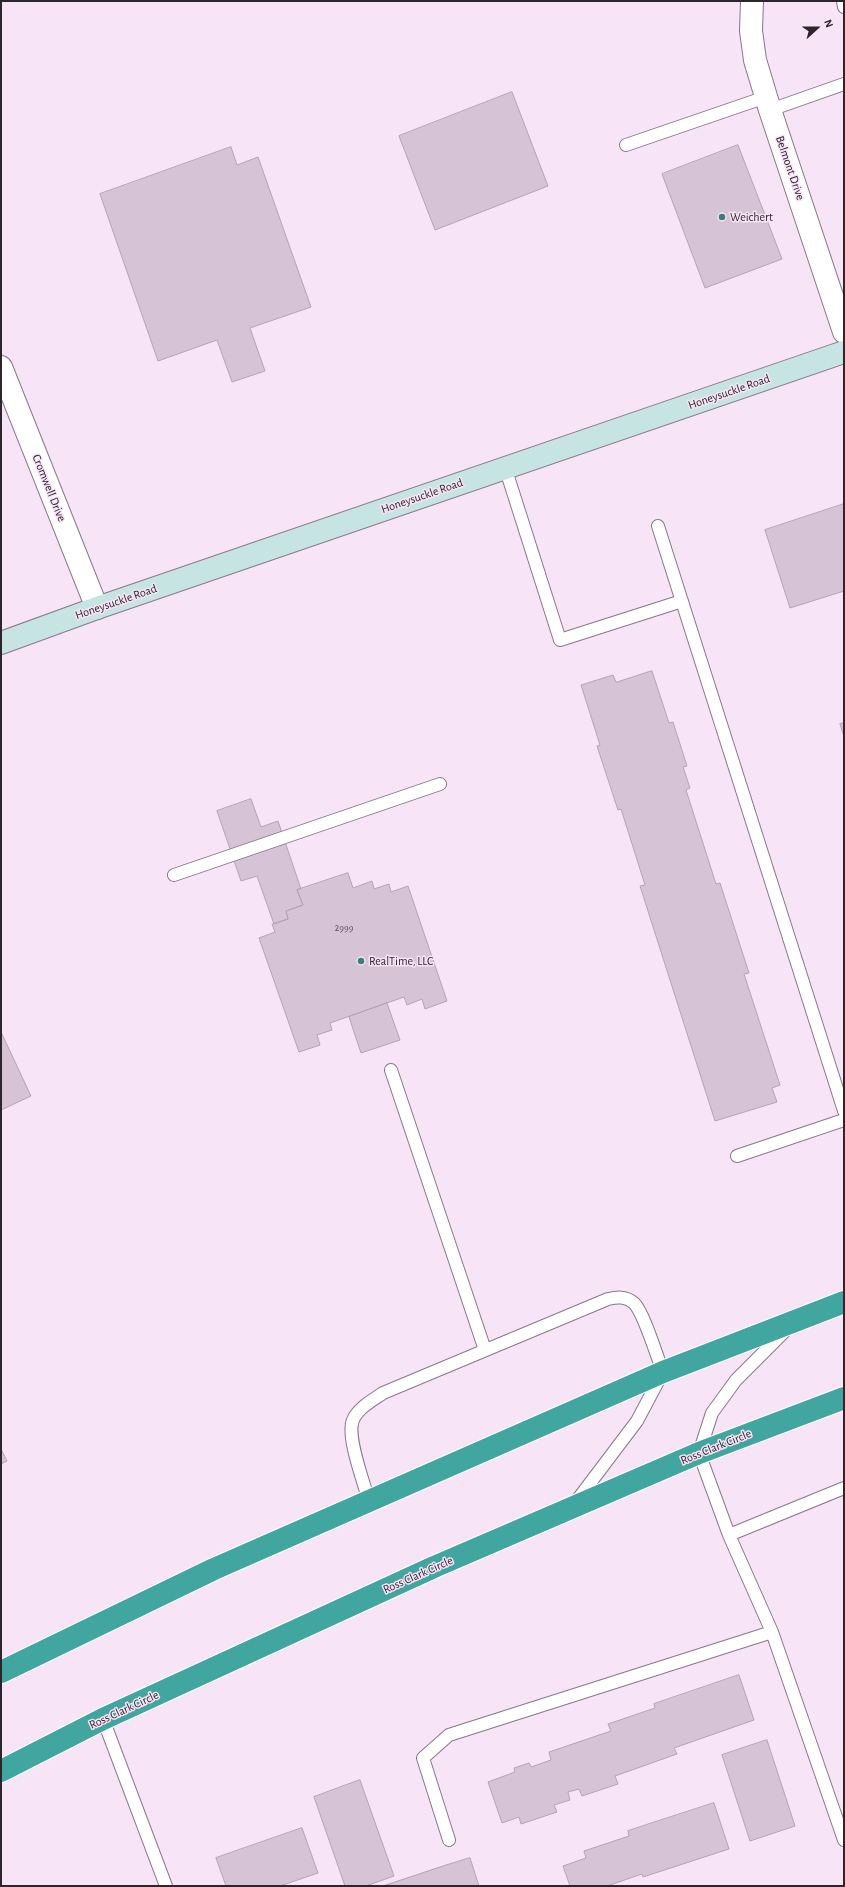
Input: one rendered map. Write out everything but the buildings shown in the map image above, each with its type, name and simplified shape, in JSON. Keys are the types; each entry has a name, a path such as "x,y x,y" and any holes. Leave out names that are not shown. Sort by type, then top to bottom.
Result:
{"highway":[{"path":"1,1672 214,1570 662,1372 844,1302"},
{"name":"Ross Clark Circle","path":"1,1771 103,1719 434,1567 699,1453 844,1398"}],"main road":[{"name":"Honeysuckle Road","path":"1,643 97,608 505,467 844,352"}],"street":[{"name":"Belmont Drive","path":"752,1 751,30 756,60 768,103 844,332"},
{"name":"Cromwell Drive","path":"1,368 97,608"}],"lane":[{"path":"843,1 844,7"},
{"path":"626,145 768,103 844,84"},
{"path":"505,467 560,640 682,601"},
{"path":"658,526 844,1110"},
{"path":"174,875 440,784"},
{"path":"391,1070 485,1350"},
{"path":"737,1156 844,1120"},
{"path":"369,1501 351,1432 353,1419 369,1402 383,1393 485,1350 608,1299 621,1296 634,1303 648,1330 662,1372 637,1421 570,1509"},
{"path":"796,1320 736,1380 712,1413 699,1453 729,1535 772,1632 844,1840"},
{"path":"729,1535 844,1488"},
{"path":"449,1840 423,1758 449,1736 772,1632"},
{"path":"103,1719 166,1886"}],"place":[{"name":"Weichert","path":"722,217"},
{"name":"RealTime, LLC","path":"361,961"}]}
